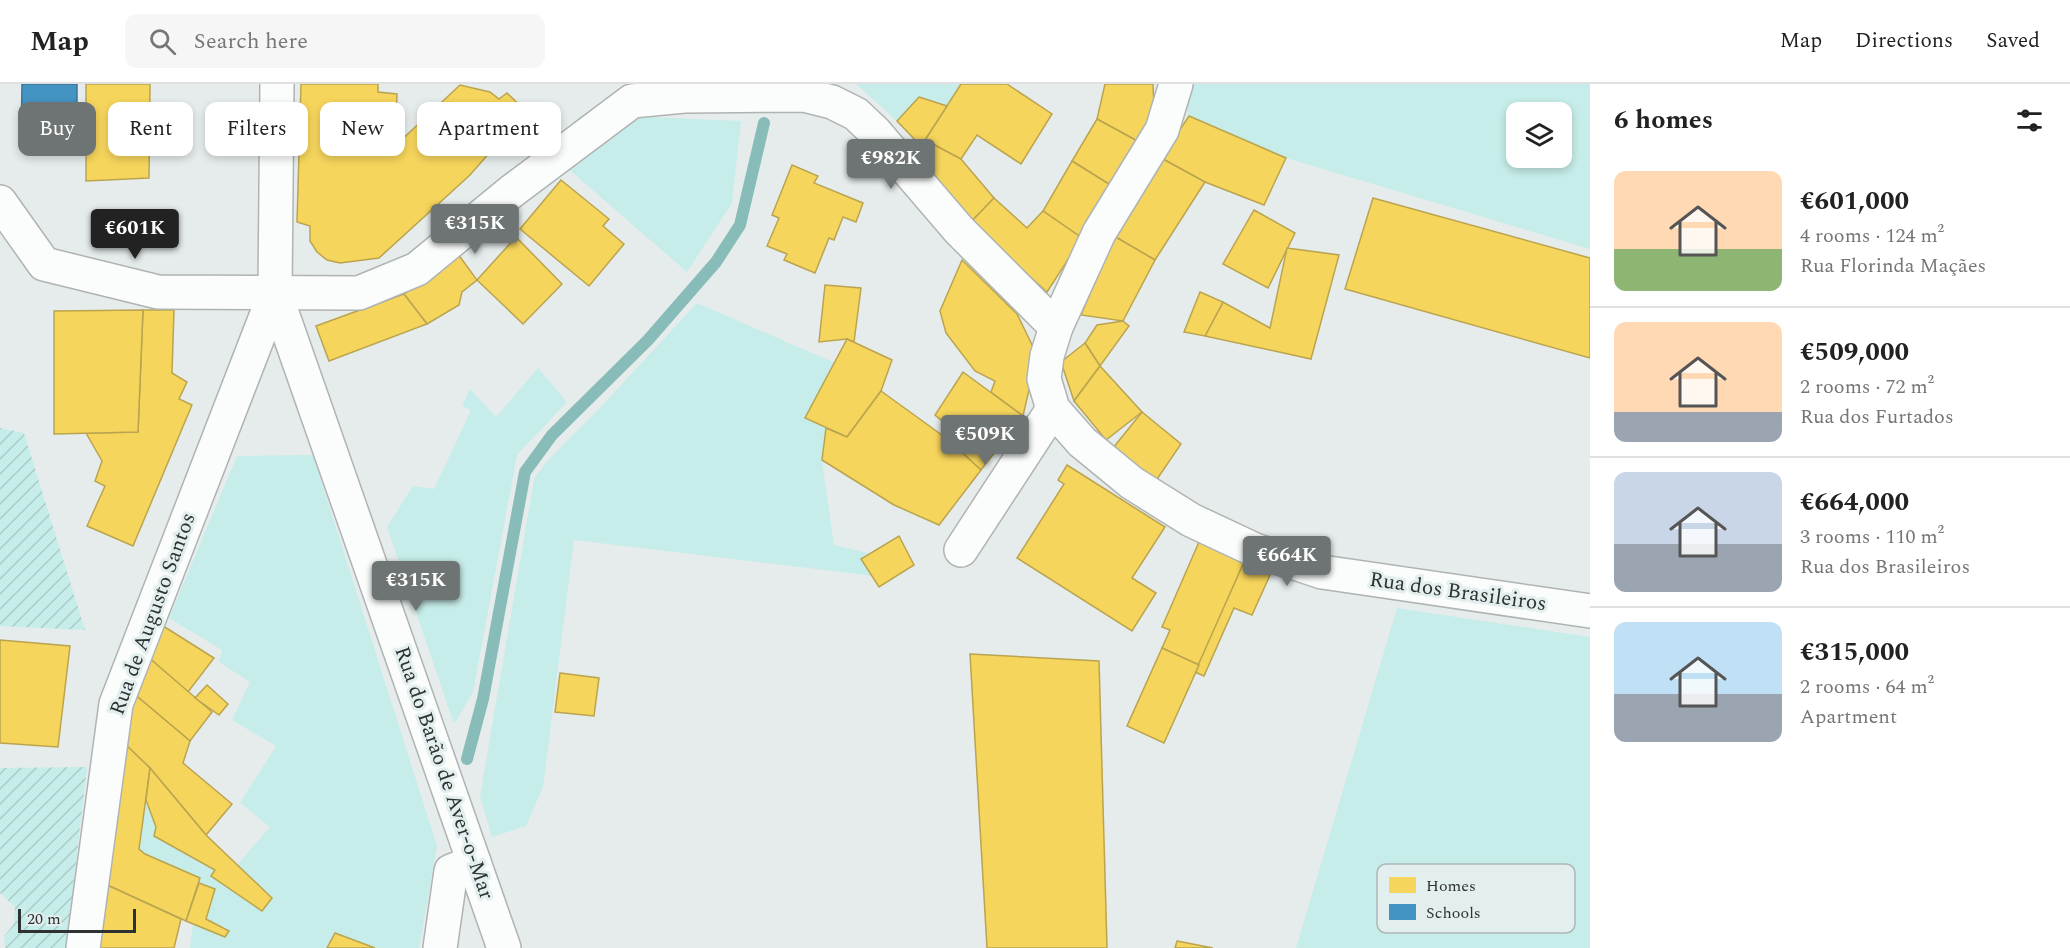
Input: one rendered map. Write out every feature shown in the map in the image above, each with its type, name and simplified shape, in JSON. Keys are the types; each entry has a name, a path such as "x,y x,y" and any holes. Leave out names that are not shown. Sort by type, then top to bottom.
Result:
{"street":[{"path":"275,293 277,84"},
{"path":"961,550 1053,410 1044,380 1047,356 1056,327 1099,233 1162,130 1176,84"},
{"path":"0,201 44,264 158,291 358,293 417,269 634,92 684,96 804,95 832,102 856,114 959,230 1056,327"},
{"name":"Rua do Barão de Aver-o-Mar","path":"275,293 504,948"},
{"name":"Rua de Augusto Santos","path":"83,948 116,704 275,293"},
{"name":"Rua dos Brasileiros","path":"1053,410 1082,442 1132,483 1191,520 1255,550 1322,572 1590,611"},
{"path":"440,948 451,871 474,862"}],"shaded area":[{"path":"856,84 961,84 947,106 919,97 897,121"},
{"path":"1192,84 1590,84 1590,249 1286,158 1189,116 1186,109"},
{"path":"648,117 741,121 732,203 687,272 565,166 626,120"},
{"path":"697,303 835,363 805,418 826,428 822,460 834,545 868,553 862,560 874,576 574,540 543,787 526,826 492,837 480,797 534,479 548,460"},
{"path":"538,368 567,402 517,455 473,692 454,724 387,527 413,486 434,489 471,410 462,406 470,389 496,417"},
{"path":"0,428 24,433 85,630 0,626"},
{"path":"313,455 437,846 419,948 375,948 335,933 327,948 190,948 193,924 225,937 229,932 206,919 215,889 199,883 200,878 145,854 139,849 146,800 156,827 154,836 215,870 212,876 262,911 272,898 237,865 270,827 240,803 276,746 232,720 250,682 219,662 222,650 169,618 237,456"},
{"path":"1397,608 1590,637 1590,948 1296,948"},
{"path":"87,767 66,948 5,948 4,936 14,924 15,907 0,893 0,768"}],"building: Homes":[{"path":"86,84 150,84 150,102 108,102 108,156 149,156 149,178 86,181 86,156 96,156 96,102 86,102"},
{"path":"301,84 378,84 378,92 397,94 397,102 320,102 320,156 405,156 405,137 417,125 417,156 487,156 470,175 379,258 340,263 327,260 317,252 310,241 310,226 297,222 299,156 308,156 308,102 300,102"},
{"path":"961,84 1007,84 1052,114 1021,164 977,135 961,159 925,140"},
{"path":"1105,84 1153,84 1154,108 1141,143 1097,119"},
{"path":"460,85 490,92 499,99 507,93 516,102 442,102"},
{"path":"919,97 947,106 921,146 897,121"},
{"path":"1189,116 1286,158 1264,205 1205,182 1161,158"},
{"path":"1097,119 1141,143 1112,186 1072,161"},
{"path":"925,140 961,159 994,198 970,223 915,150"},
{"path":"1161,158 1205,182 1155,260 1114,236"},
{"path":"1072,161 1112,186 1082,238 1043,211"},
{"path":"792,165 818,176 814,183 863,203 856,222 843,217 834,240 829,238 815,273 784,260 787,254 767,246 779,218 772,215"},
{"path":"561,180 609,219 603,226 624,244 589,286 520,229"},
{"path":"994,198 1027,228 1043,211 1082,238 1047,292 970,223"},
{"path":"1373,198 1590,258 1590,358 1345,289"},
{"path":"1254,210 1295,233 1268,288 1223,264"},
{"path":"1114,236 1155,260 1123,321 1081,315"},
{"path":"516,237 562,284 523,324 477,280"},
{"path":"1287,248 1339,255 1311,359 1205,336 1223,302 1270,328"},
{"path":"458,254 477,280 462,292 459,305 427,324 404,294"},
{"path":"962,260 1017,314 1037,355 1023,416 991,392 995,381 975,371 946,333 940,311"},
{"path":"825,285 861,288 854,342 847,339 819,342"},
{"path":"1200,292 1223,302 1205,336 1184,332"},
{"path":"404,294 427,324 329,361 316,326"},
{"path":"143,310 174,310 172,373 187,382 179,399 192,405 133,546 87,526 105,486 95,481 102,461 86,433 138,432"},
{"path":"143,310 138,432 54,434 54,311"},
{"path":"1123,321 1129,326 1100,366 1085,343 1097,325"},
{"path":"847,339 892,360 881,391 847,437 805,418"},
{"path":"1085,343 1100,366 1074,401 1061,362"},
{"path":"1100,366 1142,412 1106,440 1074,401"},
{"path":"963,372 1023,416 981,470 946,438 953,430 935,415"},
{"path":"881,391 946,438 981,470 939,525 894,505 822,460 826,428 847,437"},
{"path":"1142,412 1181,444 1153,485 1113,448"},
{"path":"1067,465 1165,527 1132,578 1156,593 1132,631 1017,558 1064,484 1058,480"},
{"path":"899,536 914,565 879,587 861,559"},
{"path":"1199,542 1244,562 1199,665 1162,648 1170,630 1162,627"},
{"path":"1244,562 1270,575 1252,615 1234,608 1204,676 1195,672"},
{"path":"160,624 214,658 188,692 148,657"},
{"path":"0,640 70,646 58,747 0,743"},
{"path":"1162,648 1199,665 1164,743 1127,726"},
{"path":"970,654 1099,661 1107,948 987,948"},
{"path":"148,657 212,712 190,741 133,693"},
{"path":"560,673 599,678 594,716 555,712"},
{"path":"207,685 228,704 219,715 195,698"},
{"path":"133,693 190,741 183,763 232,804 206,835 150,768 117,737"},
{"path":"122,741 150,768 139,849 145,854 200,878 186,921 105,884"},
{"path":"150,768 206,835 272,898 262,911 211,876 215,870 154,836 156,827 146,800"},
{"path":"199,883 215,889 206,919 229,931 225,937 186,921"},
{"path":"105,884 181,919 174,948 94,948"},
{"path":"335,933 375,948 327,948"},
{"path":"1177,941 1213,948 1175,948"}],"building: Schools":[{"path":"22,84 77,84 77,102 22,102"}],"waterway":[{"path":"467,759 483,699 525,472 552,435 648,340 716,262 740,225 764,123"}]}
